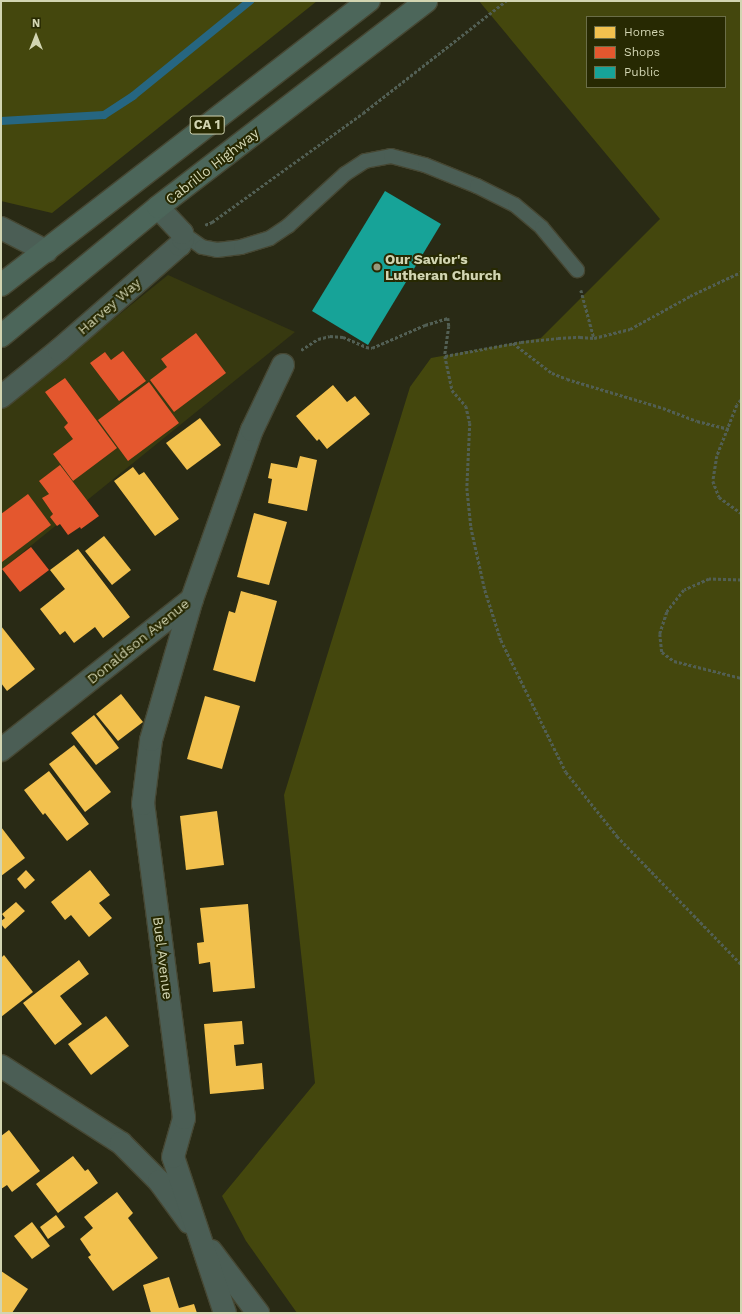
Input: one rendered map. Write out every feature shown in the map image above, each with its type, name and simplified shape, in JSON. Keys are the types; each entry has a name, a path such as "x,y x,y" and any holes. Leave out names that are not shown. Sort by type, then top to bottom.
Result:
{"highway":[{"name":"CA 1","path":"1,285 369,1"},
{"name":"Cabrillo Highway","path":"1,336 158,207 426,1"}],"street":[{"path":"158,207 182,233"},
{"path":"1,228 46,250"},
{"name":"Harvey Way","path":"1,397 59,350 180,245 183,239 182,233"},
{"name":"Donaldson Avenue","path":"1,750 192,599 252,430 283,365"},
{"name":"Buel Avenue","path":"192,599 151,740 143,804 184,1118 173,1157 225,1313"},
{"path":"1,1066 121,1143 159,1182 258,1313"}],"lane":[{"path":"182,233 202,247 217,250 241,248 270,238 288,226 345,174 365,161 391,156 425,165 477,186 515,205 542,228 577,270"}],"path":[{"path":"182,233 212,222 363,113 506,1"},
{"path":"577,270 594,338"},
{"path":"445,356 513,343 558,338 594,338 630,329 690,296 741,272"},
{"path":"283,365 309,344 330,336 343,337 372,348 425,325 448,318 449,326 445,356 452,390 466,406 470,422 467,488 471,527 484,590 501,640 566,772 617,836 741,964"},
{"path":"513,343 552,373 567,379 657,406 697,421 729,429"},
{"path":"741,400 737,405 718,456 713,481 719,496 741,513"},
{"path":"741,580 709,579 684,590 667,612 660,634 662,652 674,661 741,678"}],"shaded area":[{"path":"1,1 317,1 52,213 1,201"},
{"path":"479,1 741,1 741,1313 297,1313 246,1241 222,1196 315,1083 284,795 410,387 431,358 541,338 660,219"},
{"path":"168,275 295,332 1,570 1,410"}],"building: Homes":[{"path":"333,385 347,402 355,396 370,414 327,449 319,439 317,441 296,416"},
{"path":"200,418 221,445 187,470 166,443"},
{"path":"300,456 317,460 307,511 268,503 272,479 268,478 271,463 297,468"},
{"path":"133,467 139,475 144,472 179,519 155,536 114,481"},
{"path":"254,513 287,522 269,585 237,577"},
{"path":"104,536 131,570 112,585 85,551"},
{"path":"78,549 130,617 103,638 95,627 74,643 65,631 60,635 40,609 65,589 50,570"},
{"path":"241,591 277,601 255,682 213,670 229,611 235,613"},
{"path":"1,626 35,669 7,691 1,683"},
{"path":"121,694 143,722 118,741 96,714"},
{"path":"205,696 240,706 222,769 187,759"},
{"path":"94,715 119,748 96,765 71,733"},
{"path":"74,745 111,792 85,812 49,764"},
{"path":"49,771 89,824 67,841 45,813 43,815 24,790"},
{"path":"217,811 224,865 186,870 180,816"},
{"path":"1,827 25,858 1,876"},
{"path":"26,870 35,880 25,889 17,879"},
{"path":"90,870 110,895 99,903 112,918 89,937 71,915 65,920 51,902"},
{"path":"16,902 25,911 5,929 1,924 1,921 5,918 2,914"},
{"path":"248,904 255,988 213,992 210,962 199,964 197,943 204,942 200,908"},
{"path":"4,955 33,992 1,1017 1,958"},
{"path":"79,960 89,974 60,996 82,1024 55,1045 23,1003"},
{"path":"106,1016 129,1046 91,1075 68,1044"},
{"path":"242,1021 244,1044 234,1045 236,1066 262,1063 264,1089 210,1094 204,1024"},
{"path":"9,1130 40,1171 12,1192 7,1185 1,1189 1,1136"},
{"path":"73,1156 85,1171 88,1169 98,1183 58,1213 36,1184"},
{"path":"117,1192 133,1213 128,1218 158,1258 113,1291 88,1257 91,1255 80,1239 93,1228 84,1217"},
{"path":"56,1215 65,1227 48,1239 40,1227"},
{"path":"32,1222 50,1246 32,1259 14,1236"},
{"path":"1,1271 28,1289 12,1313 1,1313"},
{"path":"169,1277 179,1308 194,1304 197,1313 151,1313 143,1285"}],"building: Shops":[{"path":"196,333 226,373 174,412 150,380 167,367 161,359"},
{"path":"123,351 146,381 119,401 90,363 105,352 111,360"},
{"path":"65,378 117,448 73,481 53,454 73,439 64,427 68,423 45,392"},
{"path":"149,382 179,423 128,461 98,420"},
{"path":"60,465 99,516 81,529 80,527 68,535 60,524 57,526 50,517 53,514 42,498 49,494 39,481"},
{"path":"28,494 51,525 2,562 1,514"},
{"path":"31,547 49,570 20,592 2,569"}],"building: Public":[{"name":"Our Savior's Lutheran Church","path":"385,191 441,224 368,345 312,311"}],"waterway":[{"path":"1,121 104,115 133,96 250,1"}],"place":[{"name":"Our Savior's Lutheran Church","path":"377,267"}]}
